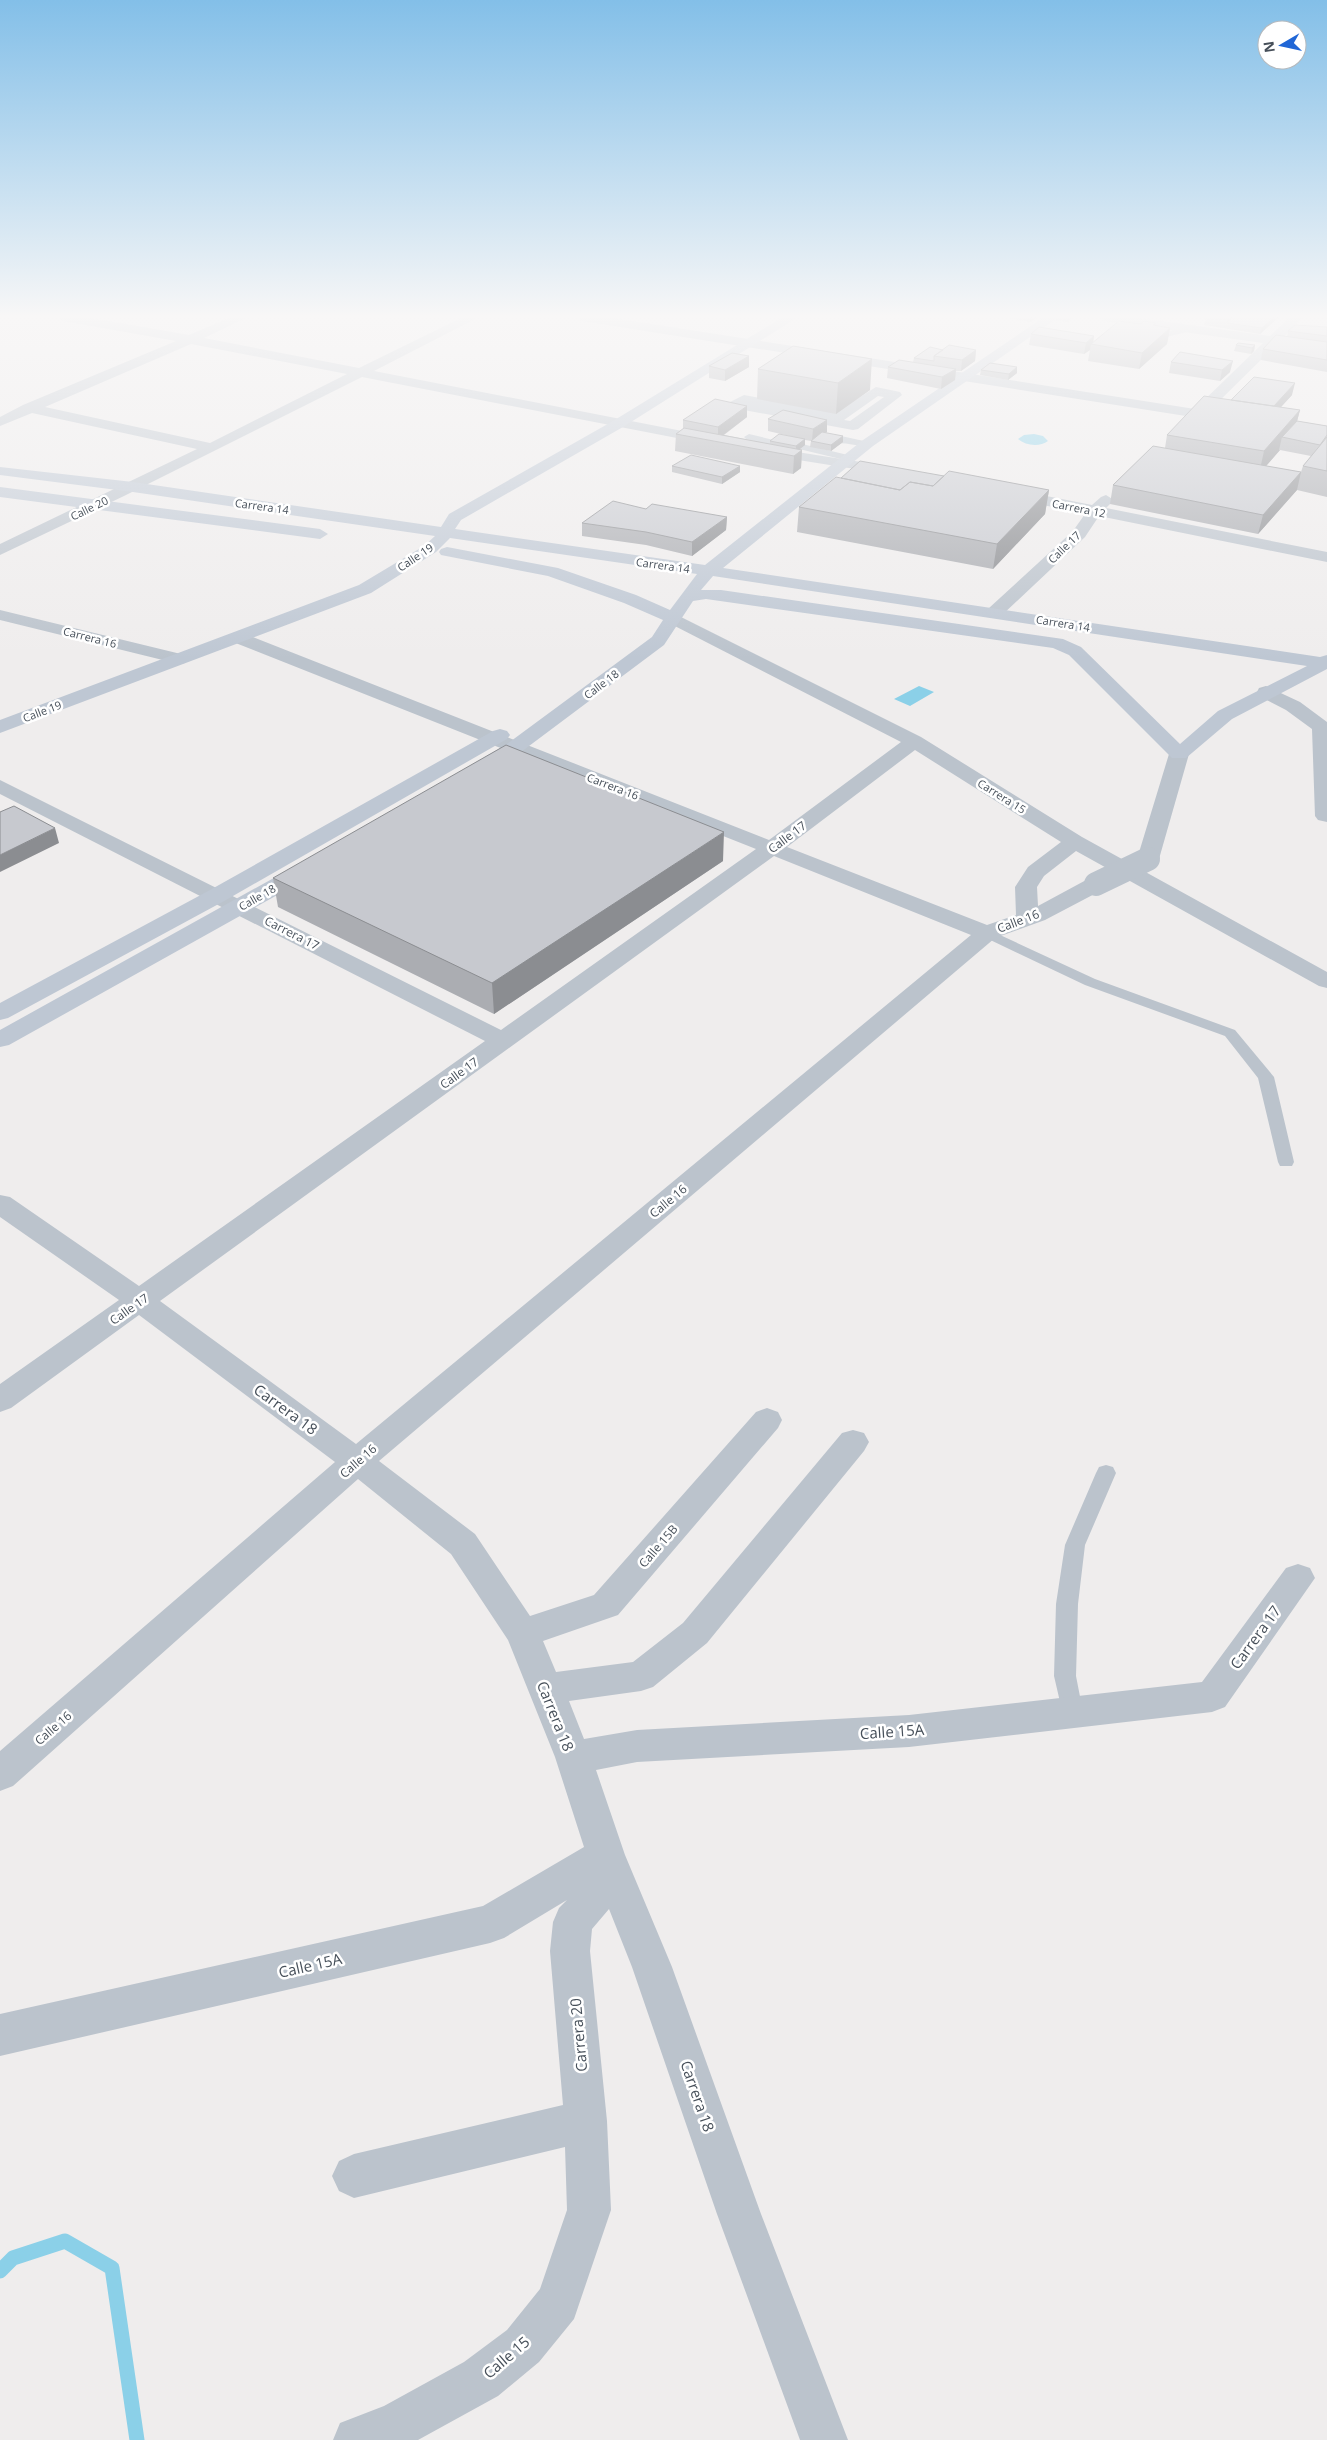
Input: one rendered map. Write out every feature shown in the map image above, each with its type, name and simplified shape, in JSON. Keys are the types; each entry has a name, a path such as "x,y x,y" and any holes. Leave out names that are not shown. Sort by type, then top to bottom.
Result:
{"street":[{"path":"134,431 210,447"},
{"name":"Calle 20","path":"0,550 133,487 242,431"},
{"name":"Calle 19","path":"0,727 365,589 430,548 444,534 455,517 606,431"},
{"path":"657,431 846,461 903,473"},
{"name":"Calle 18","path":"386,822 514,748 658,641 687,597 708,572 868,443 886,431"},
{"name":"Carrera 14","path":"0,471 133,487 1326,662"},
{"name":"Carrera 14","path":"0,492 332,536"},
{"name":"Carrera 12","path":"999,492 1327,556"},
{"name":"Calle 17","path":"995,612 1079,534 1095,511 1115,492"},
{"path":"401,545 430,548 552,572 630,599 672,618"},
{"name":"Carrera 14","path":"687,597 706,594 721,595 1058,643 1075,651 1179,754"},
{"name":"Carrera 16","path":"0,614 179,659"},
{"name":"Calle 18","path":"0,1013 218,895 493,740 672,618"},
{"name":"Carrera 15","path":"672,618 914,741 1075,841 1167,894 1327,981"},
{"name":"Carrera 16","path":"239,638 493,740 987,933"},
{"path":"1179,754 1225,715 1326,662"},
{"path":"1266,692 1293,706 1324,727 1325,816"},
{"name":"Calle 17","path":"0,1400 772,848 914,741"},
{"name":"Calle 16","path":"0,1774 357,1461 987,933 1027,919 1148,859 1179,754"},
{"name":"Carrera 17","path":"0,786 504,1041"},
{"path":"15,817 38,806"},
{"path":"1027,919 1026,887 1036,872 1075,841"},
{"name":"Calle 18","path":"0,1040 241,907 326,857"},
{"name":"Carrera 18","path":"0,1204 140,1301 357,1461 463,1544 522,1633 546,1689 573,1757 609,1865 652,1967 739,2214 824,2440"},
{"name":"Calle 15B","path":"522,1633 606,1605 767,1420"},
{"path":"546,1689 641,1676 694,1633 853,1442"},
{"name":"Carrera 17","path":"1212,1696 1298,1578"},
{"name":"Calle 15A","path":"573,1757 637,1746 909,1731 1212,1696"},
{"name":"Calle 15A","path":"0,2036 490,1924 609,1865"},
{"name":"Carrera 20","path":"589,2210 586,2121 570,1951 572,1922 609,1865"},
{"path":"354,2176 586,2121"},
{"name":"Calle 15","path":"383,2435 481,2379 522,2346 558,2302 589,2210"}],"lane":[{"path":"733,444 751,435 776,443"},
{"path":"835,441 841,439 868,443"},
{"path":"802,448 822,450 846,461"},
{"path":"987,933 1090,982 1230,1032 1266,1077 1286,1162"},
{"path":"1072,1712 1065,1676 1067,1604 1075,1545 1106,1473"}],"water":[{"path":"1034,434 1043,436 1048,441 1033,445 1018,439 1024,435"},
{"path":"919,686 934,692 910,706 894,699"}],"building":[{"path":"680,431 699,431 802,450 794,456 676,434"},
{"path":"1171,431 1282,431 1264,451 1167,435"},
{"path":"1288,431 1327,431 1327,435 1320,445 1282,437"},
{"path":"822,432 843,436 831,445 811,441"},
{"path":"779,434 805,439 796,446 770,441"},
{"path":"1327,437 1327,471 1303,466"},
{"path":"1153,446 1301,472 1263,515 1113,485"},
{"path":"691,455 740,466 722,477 672,466"},
{"path":"860,461 944,476 933,486 910,482 900,490 841,478"},
{"path":"949,471 1049,490 997,544 799,507 836,477 900,490 910,482 933,486"},
{"path":"613,501 646,509 652,504 727,517 692,542 646,532 582,523"},
{"path":"506,745 724,832 492,983 273,878"},
{"path":"14,806 55,828 0,855 0,812"}],"waterway":[{"path":"0,2271 13,2258 65,2241 112,2268 137,2440"}]}
